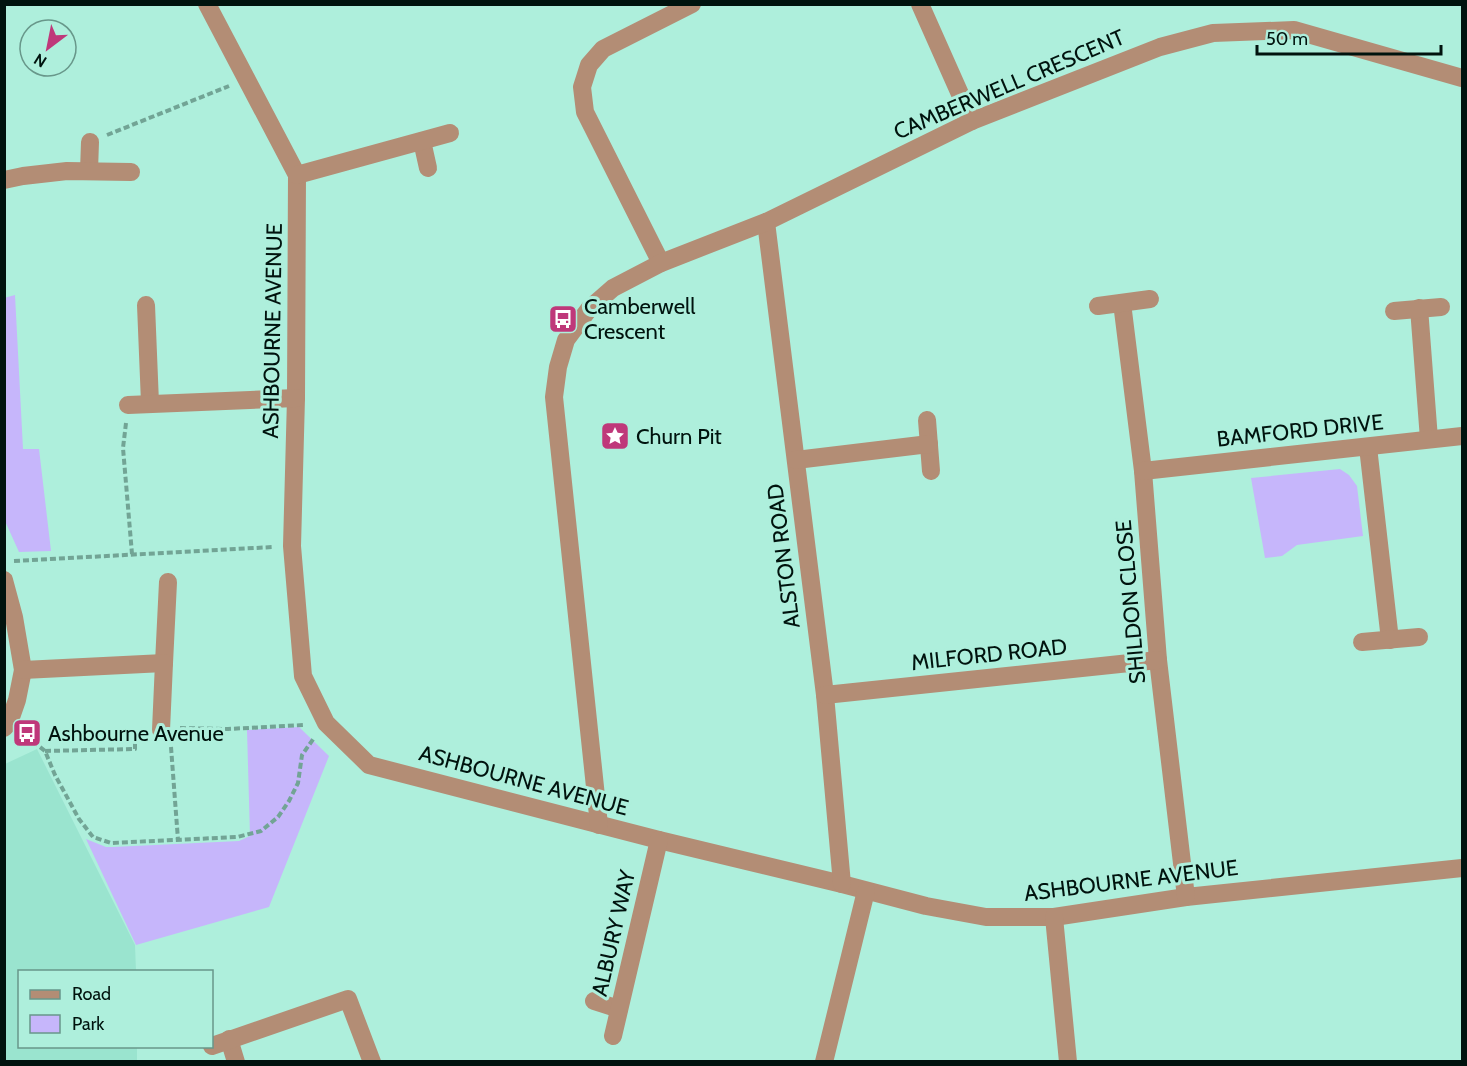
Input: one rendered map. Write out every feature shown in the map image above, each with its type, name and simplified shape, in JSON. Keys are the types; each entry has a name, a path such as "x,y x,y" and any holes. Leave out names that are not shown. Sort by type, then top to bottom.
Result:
{"street":[{"name":"ASHBOURNE AVENUE","path":"207,4 297,175 296,398 292,546 303,676 326,723 369,765 926,906 986,917 1054,917 1186,897 1462,868"},
{"path":"920,4 972,121"},
{"path":"661,263 585,112 582,87 589,65 603,49 689,5"},
{"name":"CAMBERWELL CRESCENT","path":"599,825 554,397 558,367 566,340 589,309 613,288 661,263 766,222 972,121 1160,47 1214,33 1294,30 1462,78"},
{"path":"297,175 450,133"},
{"path":"422,141 428,168"},
{"path":"89,171 90,142"},
{"path":"4,180 67,171 131,172"},
{"name":"ALSTON ROAD","path":"766,222 825,695 842,884"},
{"path":"1098,306 1150,299"},
{"name":"SHILDON CLOSE","path":"1122,303 1143,471 1158,660 1186,897"},
{"path":"146,304 150,403"},
{"path":"1395,310 1440,307"},
{"path":"1419,308 1429,439"},
{"path":"128,405 296,398"},
{"path":"927,420 931,471"},
{"name":"BAMFORD DRIVE","path":"1143,471 1462,436"},
{"path":"796,460 929,444"},
{"path":"1368,447 1390,640"},
{"path":"4,580 14,617 23,670 17,699 7,726"},
{"path":"166,735 164,663 168,582"},
{"path":"1362,642 1419,637"},
{"name":"MILFORD ROAD","path":"825,695 1158,660"},
{"path":"23,670 164,663"},
{"name":"ALBURY WAY","path":"613,1036 659,840"},
{"path":"824,1062 866,891"},
{"path":"1054,917 1068,1062"},
{"path":"213,1046 356,996 372,1062"},
{"path":"594,1001 619,1009"},
{"path":"229,1040 236,1062"}],"path":[{"path":"90,142 246,79"},
{"path":"128,405 123,448 132,554"},
{"path":"4,561 292,546"},
{"path":"7,726 45,751 79,819 93,837 111,843 237,837 261,831 279,817 289,801 298,783 302,755 326,723"},
{"path":"166,735 178,840"}],"shaded area":[{"path":"37,749 135,945 136,970 18,970 18,1048 137,1048 137,1061 5,1061 5,764"}],"green space":[{"path":"15,295 23,449 39,449 51,551 19,552 5,521 4,298"},
{"path":"1340,469 1349,475 1357,486 1363,536 1297,545 1282,556 1265,558 1251,478"},
{"path":"299,727 329,756 269,907 136,945 86,839 106,847 113,847 239,841 250,836 247,730"}],"place":[{"name":"Camberwell Crescent","path":"563,319"},
{"name":"Churn Pit","path":"615,436"},
{"name":"Ashbourne Avenue","path":"27,733"}]}
